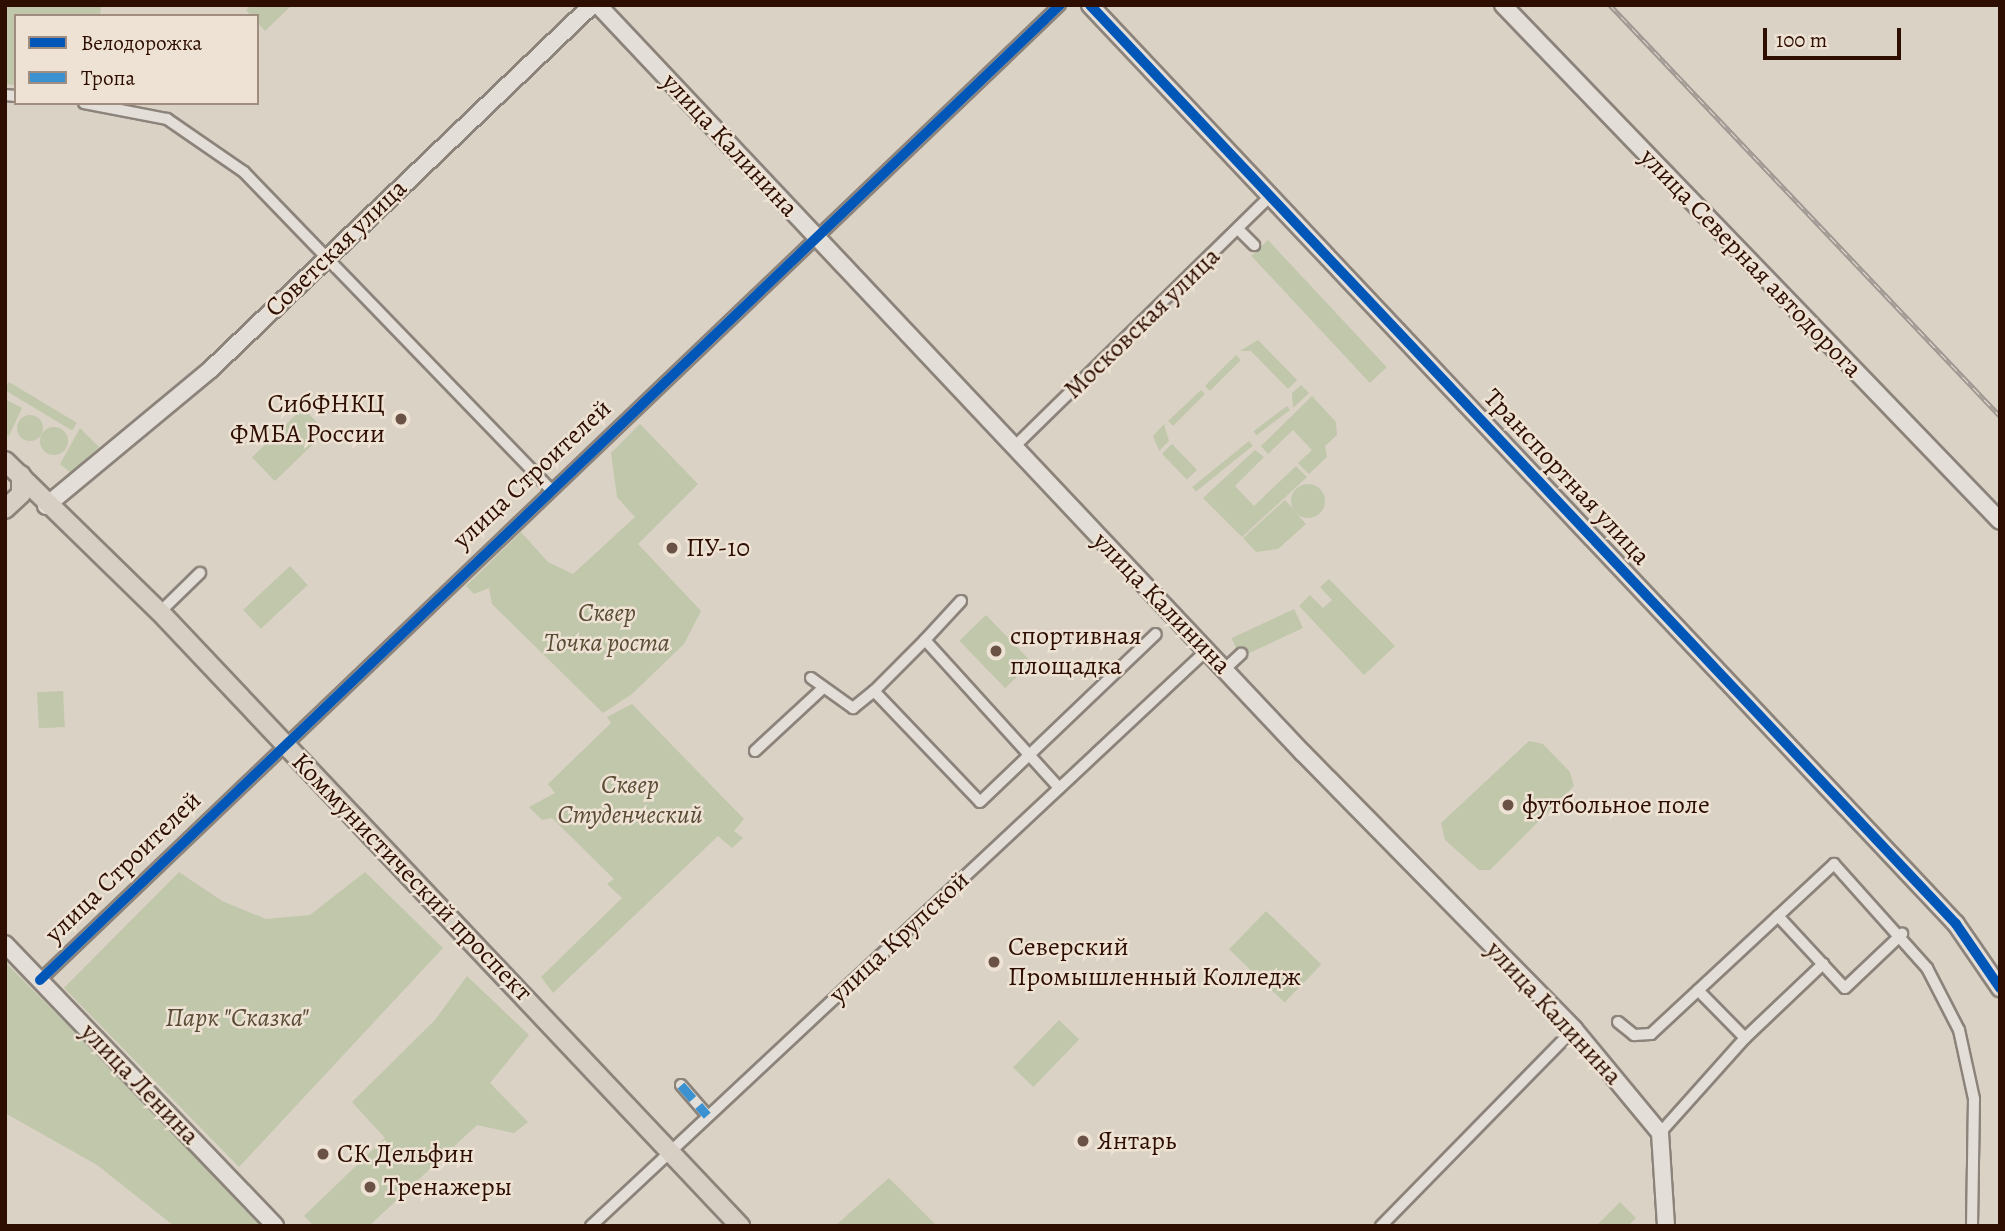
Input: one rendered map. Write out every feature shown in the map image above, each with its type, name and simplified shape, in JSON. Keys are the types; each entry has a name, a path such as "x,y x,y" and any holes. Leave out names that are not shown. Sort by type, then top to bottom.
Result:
{"main road":[{"name":"Коммунистический проспект","path":"5,461 21,475 46,506 160,612 740,1226"},
{"path":"5,509 21,494 21,475"},
{"path":"5,509 46,506"}],"street":[{"name":"Советская улица","path":"46,506 76,486 325,258 592,5"},
{"name":"улица Калинина","path":"598,5 1013,449 1574,1029 1660,1133"},
{"name":"улица Строителей","path":"40,981 282,743 1060,5"},
{"name":"Транспортная улица","path":"1090,5 1956,924 2000,988"},
{"name":"улица Северная автодорога","path":"1503,5 2000,521"},
{"path":"101,105 144,110 205,142 244,172 550,489"},
{"name":"Московская улица","path":"1013,449 1271,195"},
{"path":"1238,229 1254,245"},
{"path":"160,612 200,573"},
{"path":"811,678 853,708 874,691 961,601"},
{"path":"874,691 980,802 1156,634"},
{"path":"925,640 1059,788"},
{"name":"улица Крупской","path":"591,1226 1208,649"},
{"path":"1226,668 1241,654"},
{"path":"755,751 823,688"},
{"path":"1618,1022 1634,1035 1651,1034 1834,864 1902,934 1927,968 1970,1066 1972,1226"},
{"path":"1778,916 1845,988 1902,934"},
{"name":"улица Ленина","path":"5,944 275,1226"},
{"path":"1666,1226 1660,1133 1745,1038 1823,964"},
{"path":"1698,990 1745,1038"},
{"path":"1381,1226 1574,1029"},
{"path":"681,1085 707,1115"}],"green space":[{"path":"5,5 101,5 100,14 14,14 14,85 5,84"},
{"path":"251,5 292,5 265,31 259,24 259,14 250,14 246,10"},
{"path":"1268,240 1387,367 1370,383 1251,256"},
{"path":"1258,340 1297,380 1288,389 1251,351 1240,351"},
{"path":"1236,355 1241,360 1210,391 1205,386"},
{"path":"9,382 77,423 72,430 5,390"},
{"path":"1301,385 1309,393 1293,408 1292,393"},
{"path":"1201,390 1205,394 1173,426 1168,421"},
{"path":"1312,396 1336,422 1337,435 1325,446 1327,457 1309,474 1298,463 1312,450 1293,430 1268,454 1261,446"},
{"path":"5,399 22,408 9,436 5,434"},
{"path":"1287,406 1290,410 1256,435 1253,431"},
{"path":"303,408 326,432 275,481 252,457"},
{"path":"30,415 39,419 43,428 39,437 30,441 21,437 17,428 21,419"},
{"name":"Сквер Точка роста","path":"640,424 698,484 638,544 701,611 684,644 632,694 603,713 492,604 489,588 474,594 466,586 521,532 548,562 573,574 635,517 617,497 611,453"},
{"path":"1164,424 1169,441 1159,451 1153,436"},
{"path":"54,427 64,431 68,441 64,451 54,455 44,451 40,441 44,431"},
{"path":"80,428 99,447 71,473 60,464"},
{"path":"1249,441 1253,446 1196,492 1192,487"},
{"path":"1172,444 1197,470 1187,480 1162,454"},
{"path":"1255,450 1264,457 1235,486 1254,506 1296,466 1307,477 1242,537 1203,498"},
{"path":"1308,484 1320,489 1325,501 1320,513 1308,518 1296,513 1291,501 1296,489"},
{"path":"1285,500 1306,524 1278,549 1256,552 1243,538"},
{"path":"290,566 308,585 261,629 243,610"},
{"path":"1329,579 1395,646 1364,675 1299,606 1310,595 1323,608 1332,600 1320,587"},
{"path":"1294,609 1303,628 1240,657 1231,638"},
{"name":"спортивная площадка","path":"986,615 1032,662 1005,688 959,641"},
{"path":"63,691 65,727 39,728 37,692"},
{"name":"Сквер Студенческий","path":"632,704 744,819 734,831 743,838 732,848 718,836 553,993 541,977 622,898 607,884 614,879 552,818 542,820 529,807 555,793 548,784 611,723 607,717"},
{"name":"футбольное поле","path":"1529,741 1543,744 1570,772 1574,786 1490,870 1479,870 1445,840 1441,823"},
{"name":"Парк \"Сказка\"","path":"179,872 222,901 266,919 310,915 365,872 443,948 239,1167 64,988"},
{"path":"1266,911 1321,964 1285,1003 1229,949"},
{"path":"5,962 145,1103 260,1226 174,1226 97,1165 5,1113"},
{"name":"Парк \"Сказка\"","path":"467,976 529,1035 490,1083 528,1122 514,1133 477,1125 369,1226 314,1226 304,1216 385,1138 352,1102 435,1020"},
{"path":"1059,1020 1079,1039 1033,1087 1013,1067"},
{"path":"889,1178 937,1226 835,1226"},
{"path":"1620,1202 1636,1218 1628,1226 1596,1226"}],"railway":[{"path":"1610,5 2000,416"}],"marked path":[{"path":"681,1085 707,1115"}],"cycle path":[{"path":"40,980 1060,5"},
{"path":"1090,5 1956,924 2000,988"}],"place":[{"name":"СибФНКЦ ФМБА России","path":"401,419"},
{"name":"ПУ-10","path":"672,548"},
{"name":"спортивная площадка","path":"996,651"},
{"name":"футбольное поле","path":"1508,805"},
{"name":"Северский Промышленный Колледж","path":"994,962"},
{"name":"Янтарь","path":"1083,1141"},
{"name":"СК Дельфин","path":"323,1154"},
{"name":"Тренажеры","path":"370,1187"}]}
